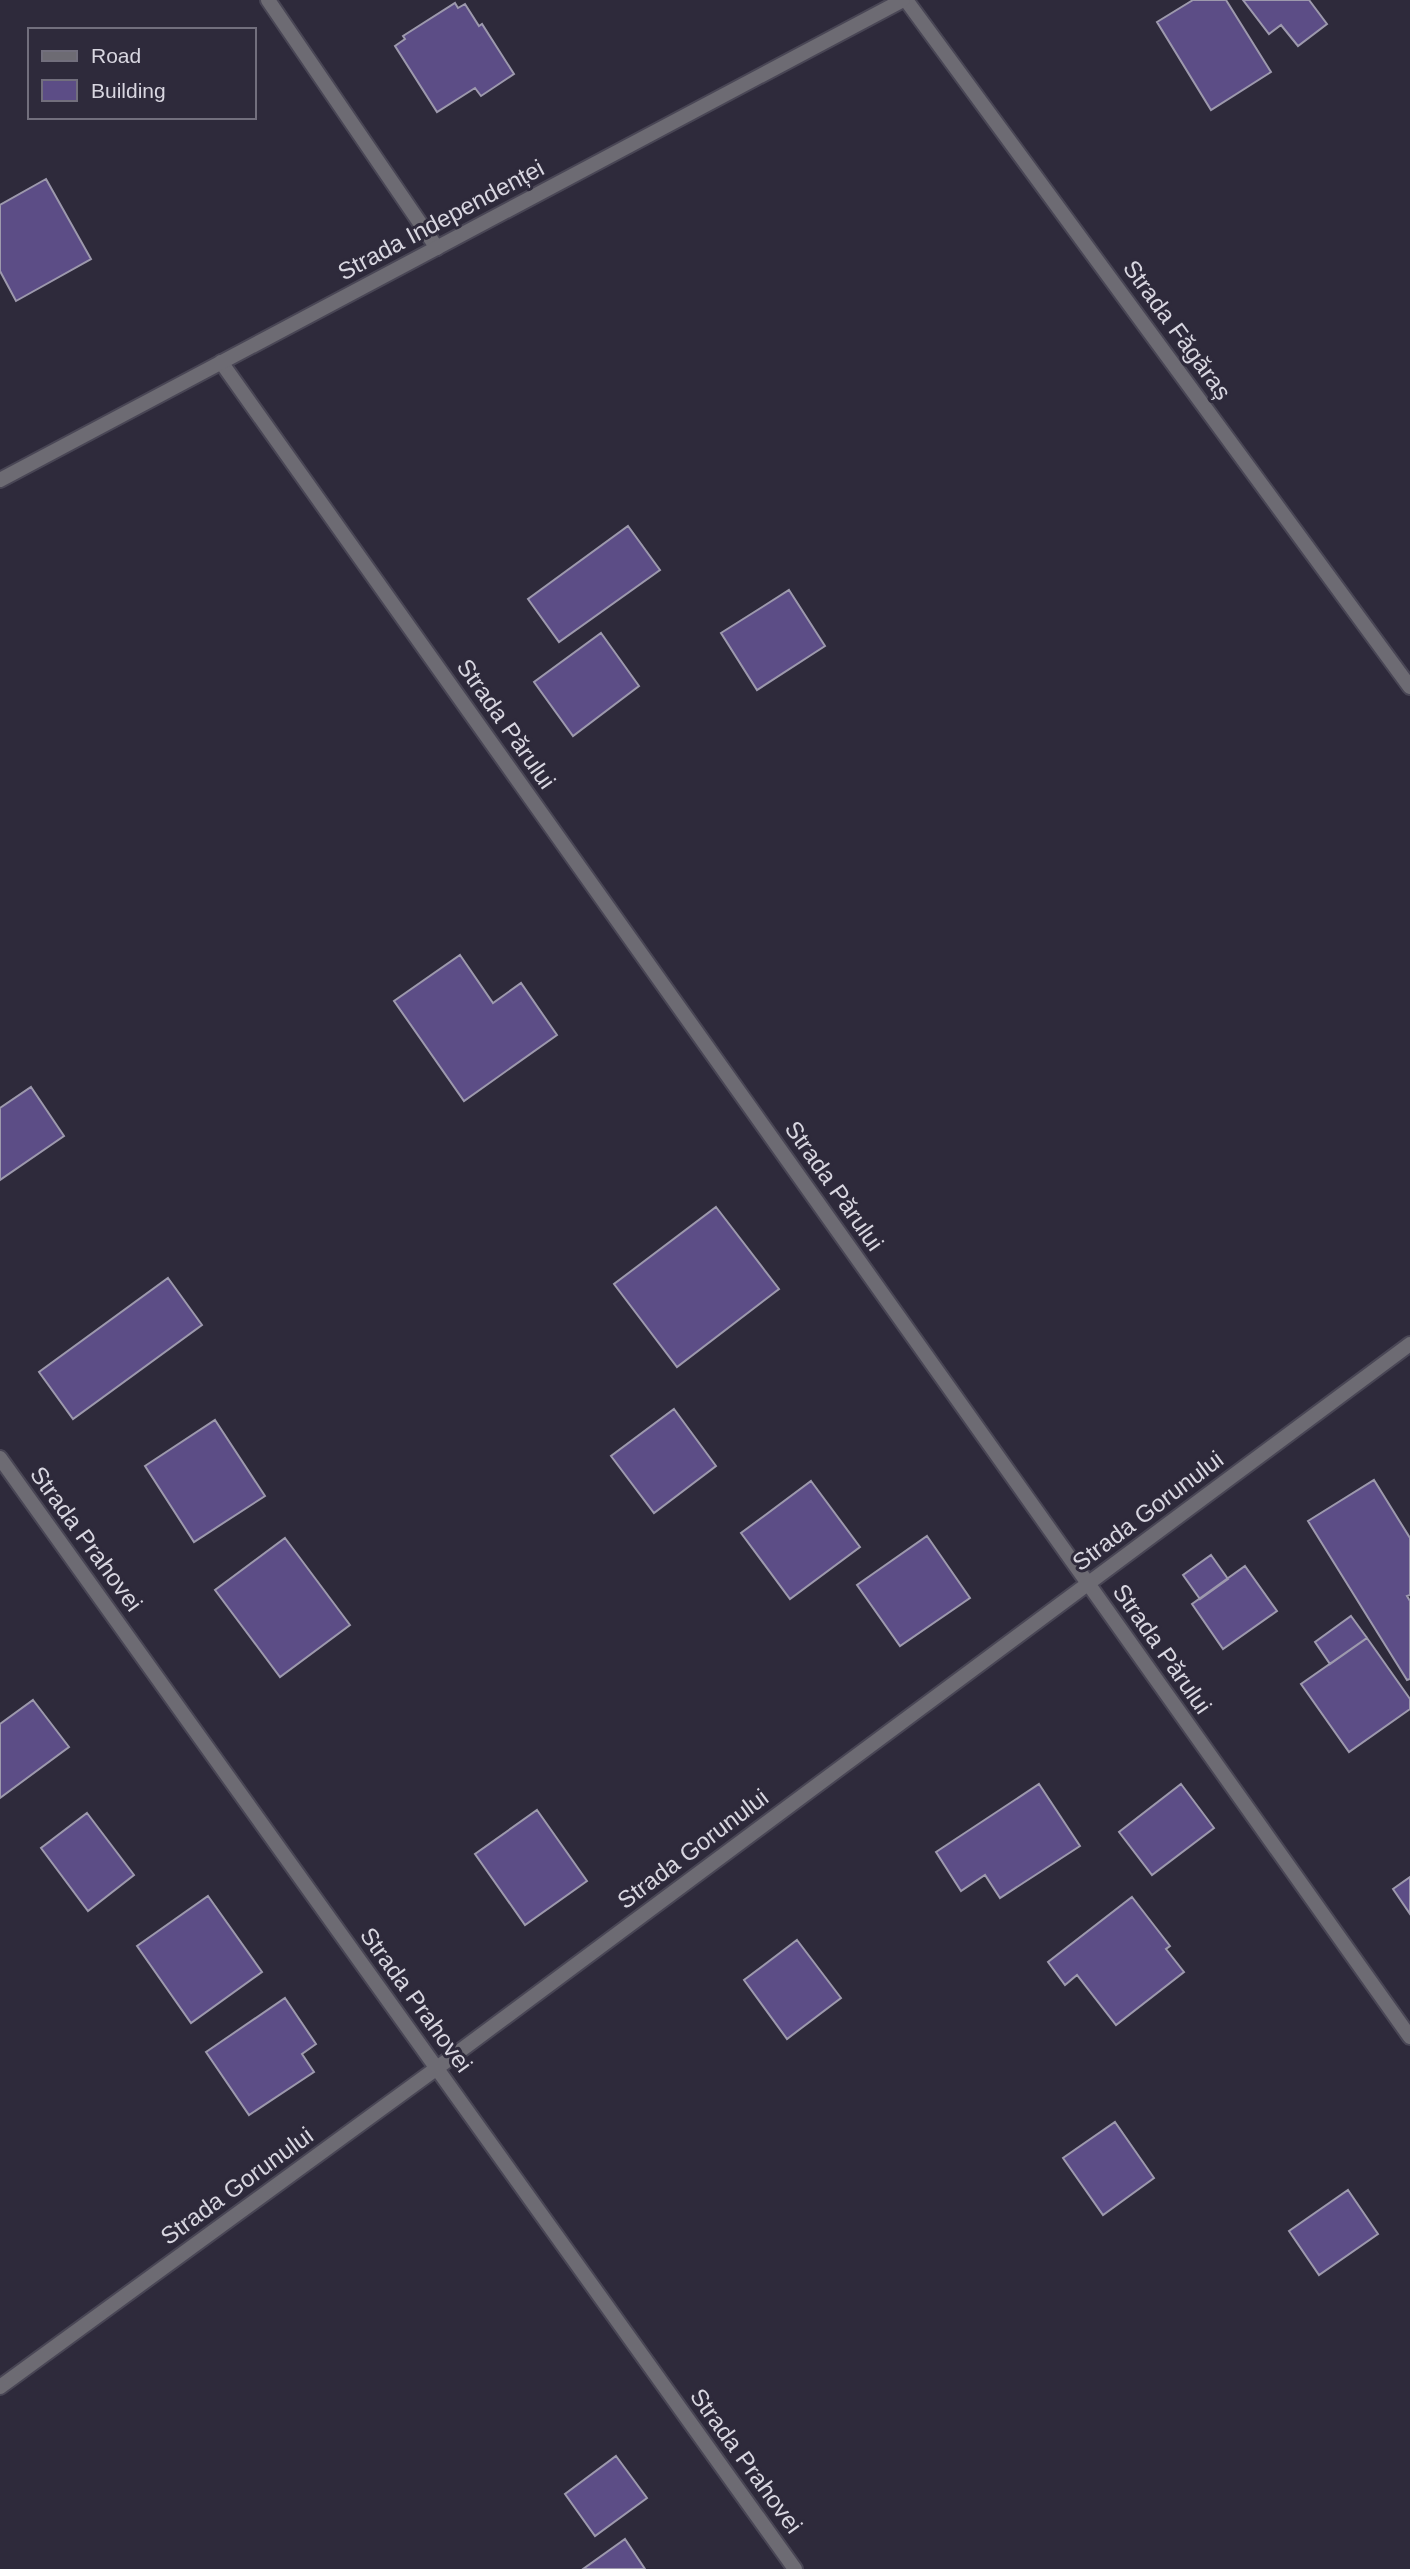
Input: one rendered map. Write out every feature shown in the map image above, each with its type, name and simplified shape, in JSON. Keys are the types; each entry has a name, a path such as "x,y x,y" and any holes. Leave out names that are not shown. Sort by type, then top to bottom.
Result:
{"street":[{"path":"268,0 437,248"},
{"name":"Strada Independenței","path":"0,480 905,0"},
{"name":"Strada Făgăraș","path":"905,0 1410,687"},
{"name":"Strada Părului","path":"220,362 1410,2037"},
{"name":"Strada Gorunului","path":"0,2387 437,2068 1410,1344"},
{"name":"Strada Prahovei","path":"0,1458 795,2569"}],"building":[{"path":"1193,0 1226,0 1271,72 1211,110 1157,22"},
{"path":"1243,0 1309,0 1327,24 1298,46 1281,25 1269,34"},
{"path":"455,3 458,8 465,4 479,26 482,24 514,74 481,96 475,88 437,112 395,46 405,39 403,36"},
{"path":"46,179 91,259 16,301 0,271 0,205"},
{"path":"628,526 660,570 559,642 528,599"},
{"path":"789,590 825,646 757,690 721,633"},
{"path":"601,633 639,686 573,736 534,682"},
{"path":"460,955 493,1003 521,983 557,1035 464,1101 394,1001"},
{"path":"31,1087 64,1136 0,1180 0,1108"},
{"path":"716,1207 779,1289 677,1367 614,1284"},
{"path":"168,1278 202,1325 73,1419 39,1372"},
{"path":"674,1409 716,1466 654,1513 611,1456"},
{"path":"215,1420 265,1496 194,1542 145,1466"},
{"path":"1374,1480 1410,1538 1410,1595 1407,1596 1410,1601 1410,1679 1407,1680 1308,1521"},
{"path":"811,1481 860,1547 790,1599 741,1533"},
{"path":"927,1536 970,1598 900,1646 857,1585"},
{"path":"285,1538 350,1625 280,1677 215,1590"},
{"path":"1211,1555 1228,1579 1200,1599 1183,1575"},
{"path":"1245,1566 1277,1611 1223,1649 1192,1604"},
{"path":"1351,1616 1367,1638 1330,1664 1315,1642"},
{"path":"1367,1638 1410,1699 1410,1709 1349,1752 1301,1684"},
{"path":"33,1700 69,1747 0,1798 0,1724"},
{"path":"1039,1784 1080,1846 1000,1898 985,1875 961,1891 936,1852"},
{"path":"1181,1784 1214,1828 1152,1875 1119,1832"},
{"path":"537,1810 587,1881 525,1925 475,1854"},
{"path":"87,1813 134,1875 88,1911 41,1848"},
{"path":"1410,1877 1410,1914 1393,1889"},
{"path":"208,1896 262,1972 191,2023 137,1946"},
{"path":"1132,1897 1170,1946 1166,1949 1184,1972 1116,2025 1077,1975 1065,1985 1048,1962"},
{"path":"797,1940 841,1998 787,2039 744,1980"},
{"path":"285,1998 316,2044 302,2054 314,2072 249,2115 206,2052"},
{"path":"1115,2122 1154,2178 1103,2215 1063,2158"},
{"path":"1348,2190 1378,2234 1319,2275 1289,2231"},
{"path":"616,2456 647,2498 595,2536 565,2494"},
{"path":"625,2539 645,2569 583,2569"}]}
